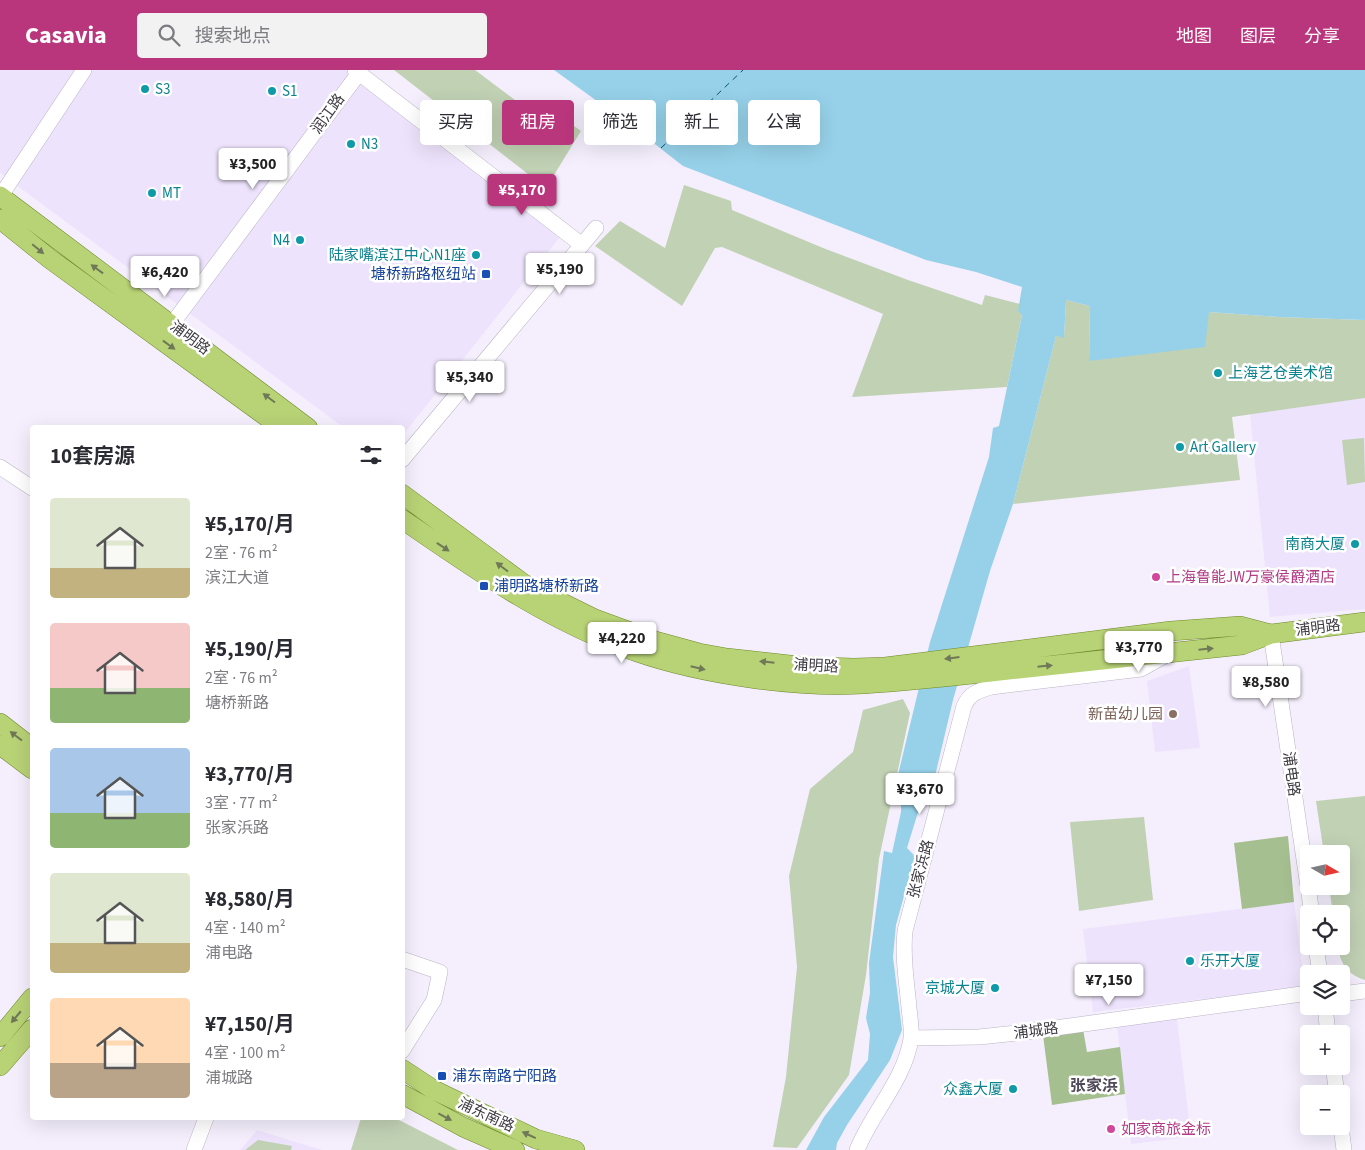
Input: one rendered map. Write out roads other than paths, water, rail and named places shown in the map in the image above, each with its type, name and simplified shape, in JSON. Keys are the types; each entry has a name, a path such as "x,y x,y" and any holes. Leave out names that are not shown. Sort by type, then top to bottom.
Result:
{"main road":[{"name":"浦明路","path":"0,196 304,425"},
{"name":"浦明路","path":"0,219 50,259 278,425"},
{"name":"浦明路","path":"405,496 524,584 595,619 655,641 699,653 727,658 799,666 853,668 883,675 996,672 1242,646 1271,634 1365,622"},
{"name":"浦明路","path":"405,521 488,578 570,625 637,652 700,669 778,682 862,684 883,675 1000,652 1171,631 1240,626 1271,634"},
{"path":"0,723 30,746"},
{"path":"1,746 30,768"},
{"path":"0,1037 30,1000"},
{"path":"0,1066 30,1031"},
{"name":"浦东南路","path":"405,1071 434,1090 536,1138 575,1150"},
{"name":"浦东南路","path":"405,1096 463,1127 515,1150"}],"street":[{"path":"357,71 582,244"},
{"name":"润江路","path":"172,324 357,71"},
{"path":"0,196 77,72"},
{"path":"405,456 596,228"},
{"path":"0,467 30,487"},
{"name":"浦电路","path":"1271,634 1311,905"},
{"name":"张家浜路","path":"857,1150 862,1138 898,1077 911,1038 904,948 905,932 961,716 968,697 978,691 992,687 1141,670 1169,653"},
{"path":"405,960 440,972 434,1000 405,1046"},
{"path":"1350,993 1365,991"},
{"name":"浦城路","path":"911,1038 979,1037 1026,1032 1300,994"},
{"path":"194,1150 205,1120"},
{"path":"1342,1135 1344,1150"}],"water":[{"path":"554,70 1365,70 1365,320 1209,312 1205,347 1089,361 1090,306 1066,300 1064,338 1056,336 1013,504 990,571 953,700 932,789 929,797 923,796 907,848 915,856 896,925 893,957 902,1030 890,1060 847,1125 837,1143 836,1150 806,1150 824,1117 868,1060 870,1034 866,1018 870,993 869,963 884,851 892,853 901,812 901,799 905,793 897,779 930,642 989,457 993,428 999,426 1022,315 1018,311 1022,287 976,272 926,260 683,166 656,145 656,100 596,100"}],"place":[{"name":"S3","path":"145,89"},
{"name":"S1","path":"272,91"},
{"name":"N3","path":"351,144"},
{"name":"MT","path":"152,193"},
{"name":"N4","path":"300,240"},
{"name":"陆家嘴滨江中心N1座","path":"476,255"},
{"name":"塘桥新路枢纽站","path":"486,274"},
{"name":"上海艺仓美术馆","path":"1218,373"},
{"name":"Art Gallery","path":"1180,447"},
{"name":"南商大厦","path":"1355,544"},
{"name":"上海鲁能JW万豪侯爵酒店","path":"1156,577"},
{"name":"浦明路塘桥新路","path":"484,586"},
{"name":"新苗幼儿园","path":"1173,714"},
{"name":"乐开大厦","path":"1190,961"},
{"name":"京城大厦","path":"995,988"},
{"name":"浦东南路宁阳路","path":"442,1076"},
{"name":"众鑫大厦","path":"1013,1089"},
{"name":"如家商旅金标","path":"1111,1129"}],"district":[{"name":"张家浜","path":"1094,1086"}]}
